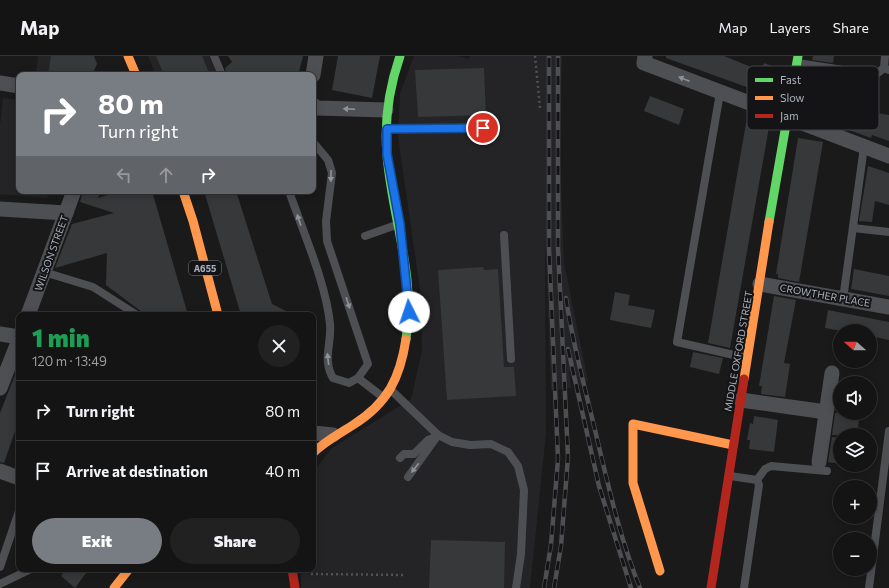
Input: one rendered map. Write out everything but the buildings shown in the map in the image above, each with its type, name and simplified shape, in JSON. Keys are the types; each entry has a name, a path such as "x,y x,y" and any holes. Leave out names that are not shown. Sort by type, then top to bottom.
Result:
{"street":[{"path":"128,56 135,72"},
{"path":"313,72 316,56"},
{"path":"316,450 333,435 365,417 384,398 391,390 402,364 408,329 409,312 400,224 387,154 386,110 391,83 400,56"},
{"path":"645,60 720,93 747,103"},
{"path":"0,83 16,86"},
{"path":"316,107 386,110"},
{"name":"MIDDLE OXFORD STREET","path":"711,588 784,130"},
{"path":"820,130 889,156"},
{"name":"WILSON STREET","path":"29,312 73,194"},
{"name":"A655","path":"184,194 193,221 217,312"},
{"path":"0,209 66,213"},
{"name":"CROWTHER PLACE","path":"760,284 889,307"},
{"path":"0,334 16,337"},
{"path":"0,388 16,346"},
{"path":"823,467 826,412 832,373"},
{"path":"741,400 826,412"},
{"path":"660,571 633,483 633,424 733,445"},
{"path":"316,433 333,435"},
{"path":"0,471 16,477"},
{"path":"114,588 127,572"},
{"path":"292,572 295,588"}],"lane":[{"path":"214,56 221,72"},
{"path":"885,56 886,69"},
{"path":"797,60 828,66"},
{"path":"720,93 677,342 748,358"},
{"path":"387,129 483,128 495,131"},
{"path":"290,194 328,303 331,332 327,348 330,372 333,378 339,382 349,383 358,378 368,364 328,241 326,221 332,173 328,160 316,146"},
{"path":"843,299 864,147"},
{"path":"365,236 400,224"},
{"path":"853,228 889,232"},
{"path":"504,235 511,359"},
{"path":"44,272 93,287 132,312"},
{"path":"358,378 384,398"},
{"path":"391,390 438,435 452,442 470,445 490,444 508,452 518,466 524,490 521,554 516,588"},
{"path":"869,588 889,431"},
{"path":"400,458 404,454 414,454 428,440 438,435"},
{"path":"408,477 438,435"},
{"path":"757,480 765,469 771,466 823,467"},
{"path":"729,476 757,480"},
{"path":"744,588 759,486 757,480"},
{"path":"0,567 16,519"},
{"path":"0,584 25,572"}],"path":[{"path":"535,56 540,108"},
{"path":"316,572 406,575"}],"shaded area":[{"path":"38,56 94,56 97,64 93,72 36,72"},
{"path":"148,56 209,56 216,72 155,72"},
{"path":"414,56 458,56 469,59 470,56 562,56 560,155 564,263 588,381 575,388 569,370 571,388 551,390 545,235 546,433 530,588 301,588 301,572 316,572 316,468 332,448 411,399 422,351 422,303 398,137 400,93"},
{"path":"3,98 16,100 16,194 49,194 47,198 0,194 0,126"}],"railway":[{"path":"544,588 551,545 558,459 549,248 549,56"},
{"path":"554,588 561,546 568,457 558,248 558,56"},
{"path":"566,298 575,346 609,487 626,548 640,588"},
{"path":"568,349 599,486 631,588"}],"traffic: fast":[{"path":"400,56 390,92 386,142 393,201 406,269 408,292 406,339"},
{"path":"796,66 798,56"},
{"path":"769,222 785,130"}],"traffic: slow":[{"path":"128,56 135,72"},
{"path":"184,194 193,221 217,312"},
{"path":"744,379 769,222"},
{"path":"316,451 327,441 365,417 384,398 396,378 406,339"},
{"path":"660,571 633,483 633,424 733,445"},
{"path":"114,588 127,572"}],"traffic: jam":[{"path":"711,588 744,379"},
{"path":"292,572 295,588"}],"route":[{"path":"409,312 400,224 387,154 387,129 483,128"}]}
